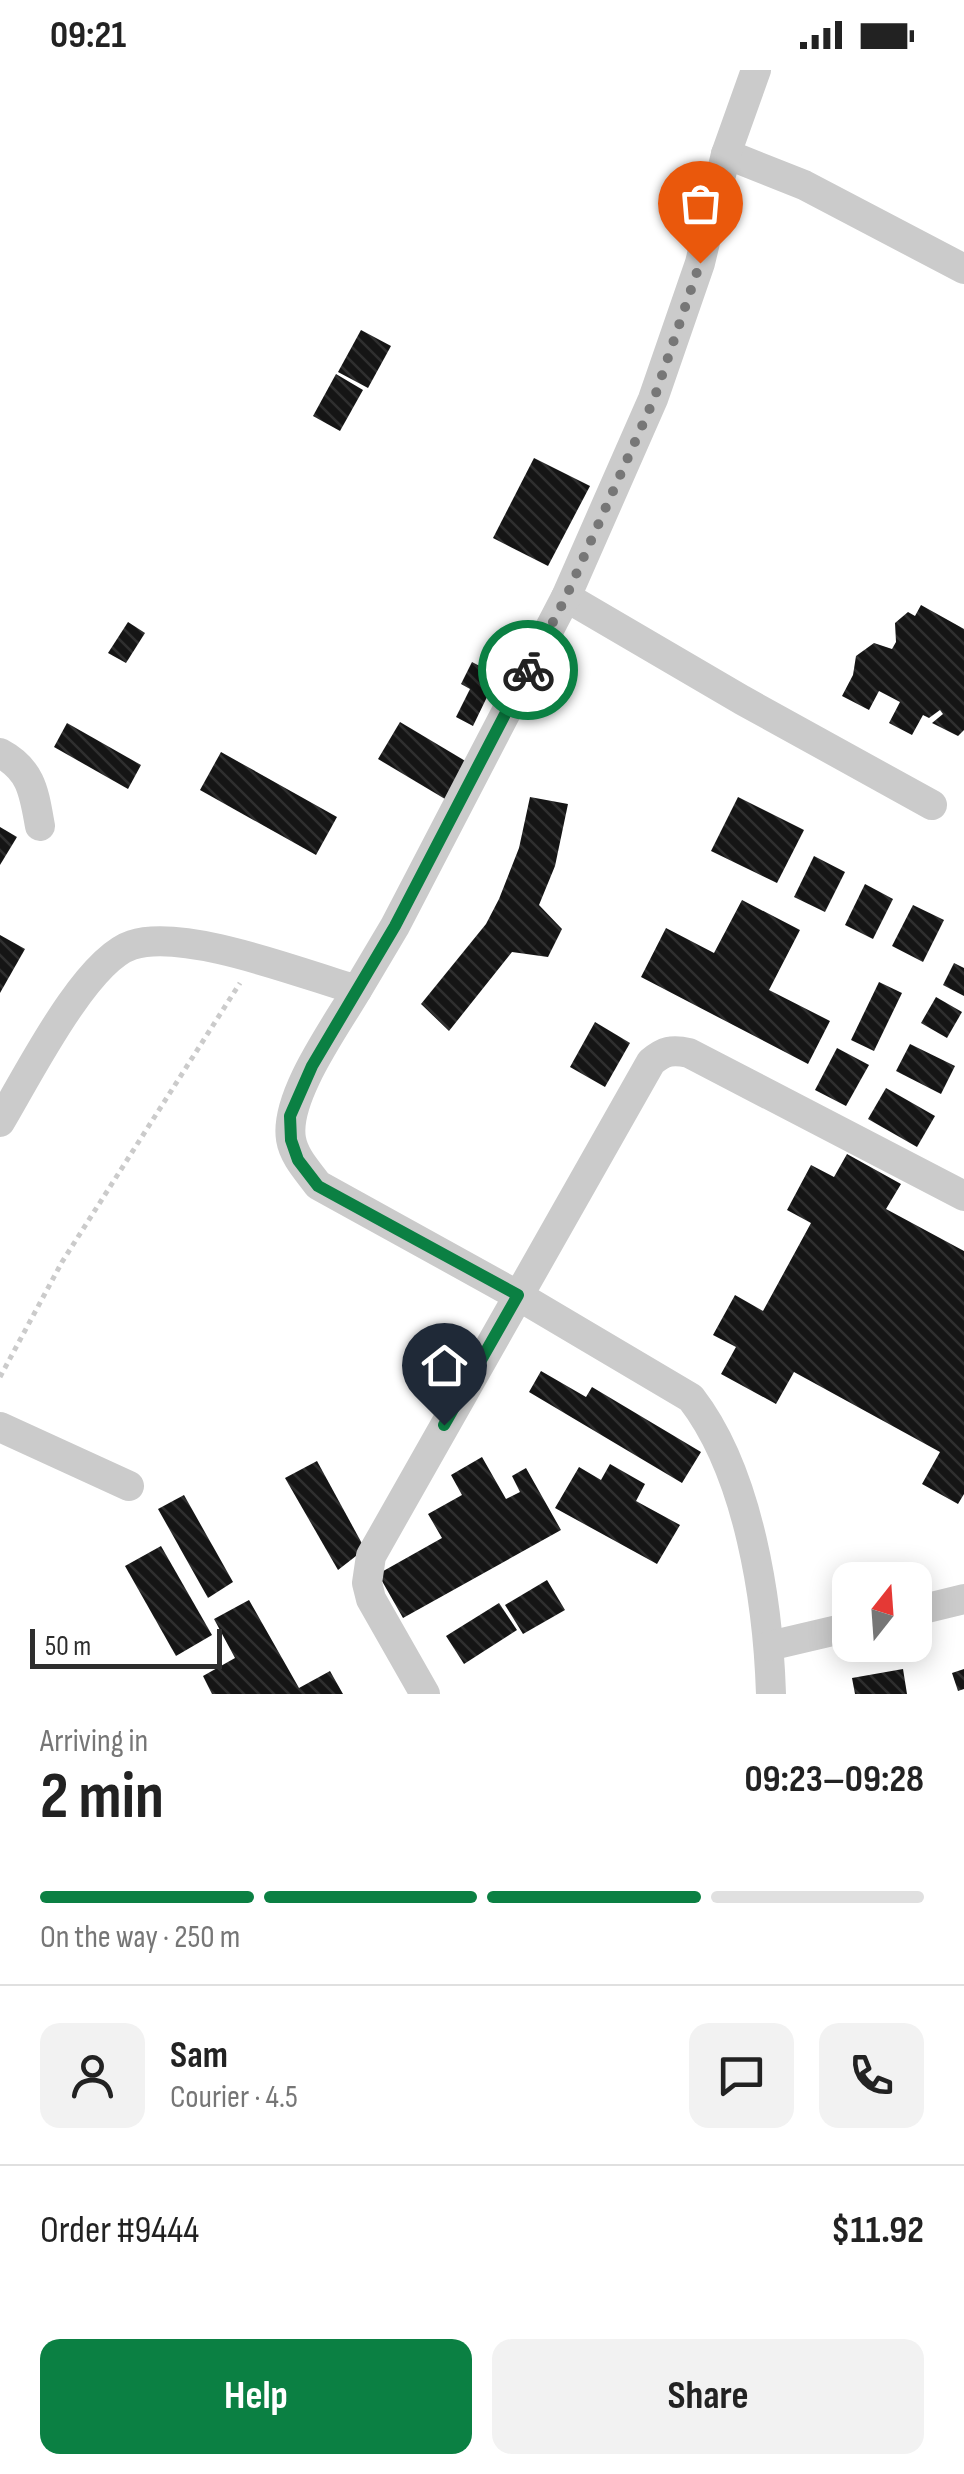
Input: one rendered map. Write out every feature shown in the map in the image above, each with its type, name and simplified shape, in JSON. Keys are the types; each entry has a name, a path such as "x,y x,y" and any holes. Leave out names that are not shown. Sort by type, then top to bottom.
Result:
{"street":[{"path":"756,70 726,154 700,263 654,399 566,597 395,926 312,1066 290,1116 291,1140 298,1160 318,1186 518,1295 692,1398 711,1424 744,1505 770,1646 771,1694"},
{"path":"726,154 804,185 964,269"},
{"path":"566,597 932,805"},
{"path":"0,752 19,763 33,784 40,826"},
{"path":"0,1122 75,997 101,966 129,946 165,939 357,990"},
{"path":"425,1694 371,1600 367,1583 371,1556 650,1062 663,1052 689,1053 964,1196"},
{"path":"0,1427 130,1486"},
{"path":"932,1607 964,1600"},
{"path":"770,1646 832,1631"}],"path":[{"path":"0,1377 62,1262 255,960"}],"building":[{"path":"361,330 391,346 368,388 338,372"},
{"path":"336,374 363,390 340,431 313,416"},
{"path":"534,458 590,486 548,566 493,538"},
{"path":"921,605 964,629 964,730 958,736 932,723 943,714 940,710 929,718 923,715 912,735 889,723 900,702 879,691 869,710 842,696 853,675 856,656 874,643 892,649 896,642 895,623 908,612 915,616"},
{"path":"128,622 145,633 126,663 108,653"},
{"path":"472,662 508,681 497,701 487,697 473,726 456,717 470,689 461,684"},
{"path":"400,722 467,762 445,799 378,759"},
{"path":"67,723 141,765 128,789 54,747"},
{"path":"221,752 337,817 316,855 200,790"},
{"path":"530,797 568,804 555,866 539,905 562,929 548,957 512,952 449,1031 421,1004 486,924 519,848"},
{"path":"738,797 804,830 777,883 711,851"},
{"path":"0,827 17,837 0,865"},
{"path":"814,856 845,872 825,912 794,897"},
{"path":"865,884 893,899 873,939 845,925"},
{"path":"742,900 800,930 769,990 830,1021 808,1064 641,977 666,928 714,953"},
{"path":"913,905 944,920 923,962 892,946"},
{"path":"0,935 25,949 0,993"},
{"path":"954,963 964,968 964,996 943,985"},
{"path":"879,982 902,993 874,1051 851,1040"},
{"path":"936,997 962,1012 947,1038 921,1023"},
{"path":"595,1022 630,1043 605,1087 570,1067"},
{"path":"910,1044 955,1066 941,1094 896,1071"},
{"path":"837,1048 869,1065 846,1106 815,1090"},
{"path":"886,1088 935,1116 917,1147 868,1119"},
{"path":"847,1154 901,1184 886,1209 964,1251 964,1494 958,1504 922,1484 940,1452 794,1372 776,1404 721,1374 736,1347 713,1335 735,1295 763,1311 811,1223 787,1210 811,1165 834,1177"},
{"path":"541,1371 586,1397 592,1387 701,1452 682,1483 529,1392"},
{"path":"482,1457 506,1499 520,1492 512,1476 526,1468 561,1530 403,1618 378,1574 442,1538 428,1514 462,1495 451,1475"},
{"path":"317,1461 365,1549 338,1570 285,1478"},
{"path":"610,1464 645,1484 636,1501 680,1525 657,1564 555,1508 579,1467 601,1480"},
{"path":"184,1495 233,1582 208,1598 158,1509"},
{"path":"161,1546 212,1635 176,1656 125,1566"},
{"path":"547,1580 565,1610 523,1634 505,1605"},
{"path":"249,1600 299,1688 330,1671 343,1694 212,1694 203,1676 235,1658 214,1619"},
{"path":"499,1603 517,1630 464,1664 446,1636"},
{"path":"903,1669 907,1694 855,1694 852,1678"},
{"path":"964,1669 964,1689 958,1691 952,1673"}],"way so far":[{"path":"528,670 566,597 654,399 700,263"}],"route":[{"path":"444,1425 518,1295 318,1186 298,1160 291,1140 290,1116 312,1066 395,926 528,670"}]}
